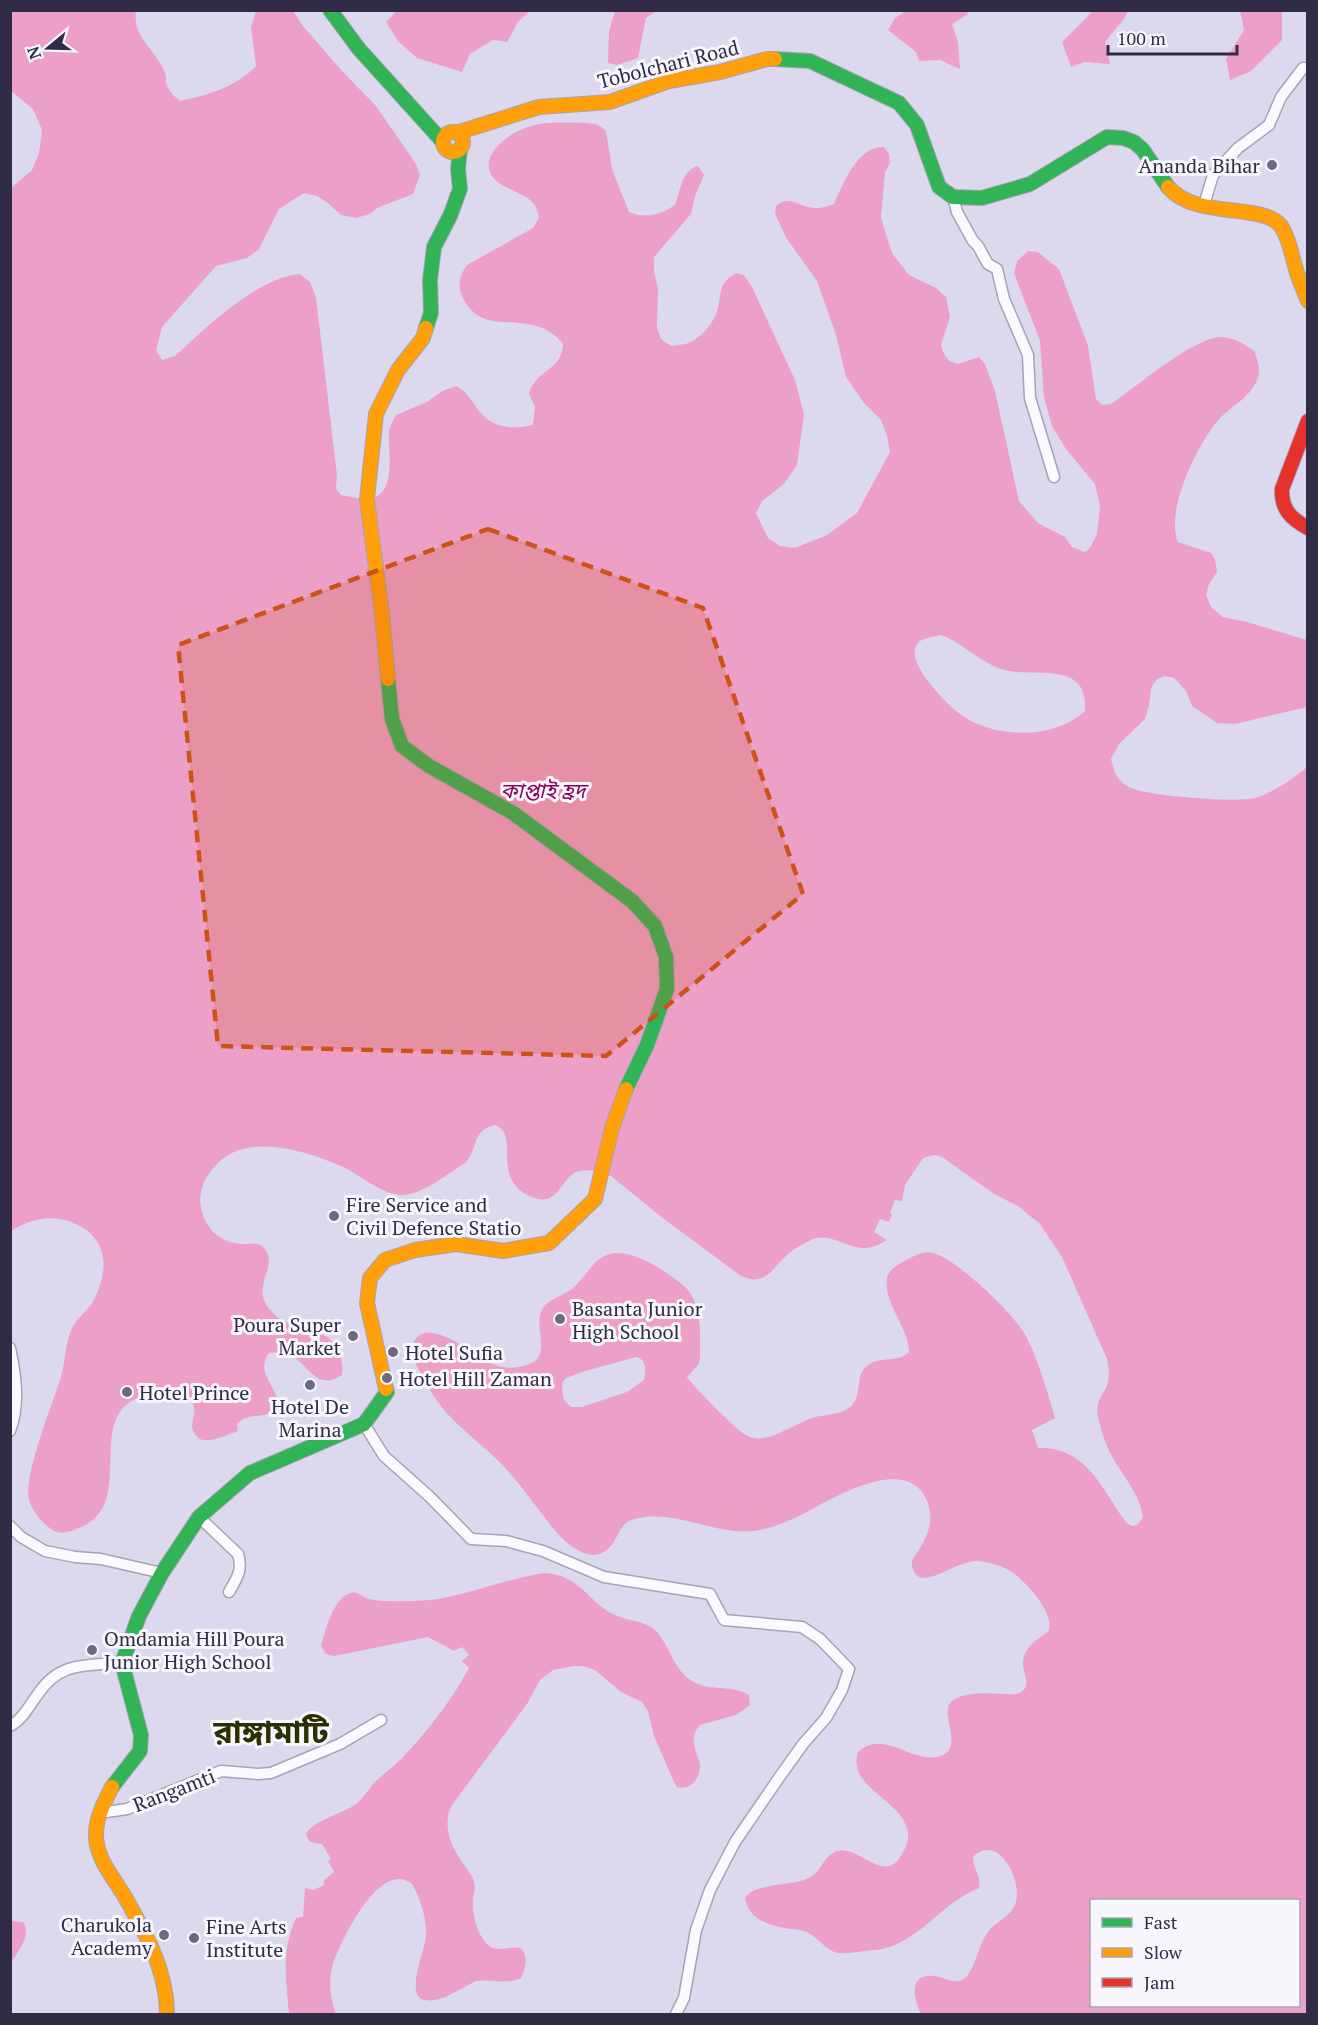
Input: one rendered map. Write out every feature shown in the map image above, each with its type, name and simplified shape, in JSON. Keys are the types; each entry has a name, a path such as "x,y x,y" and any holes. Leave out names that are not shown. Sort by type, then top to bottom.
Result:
{"main road":[{"path":"167,2014 167,1999 159,1963 134,1913 101,1858 96,1836 99,1813 116,1782 140,1751 141,1735 122,1663 139,1616 162,1573 199,1517 250,1473 364,1424 387,1392 367,1303 370,1278 385,1260 415,1250 456,1244 503,1251 549,1243 595,1199 612,1128 625,1090 647,1045 667,989 666,957 655,926 632,901 513,813 429,766 402,746 392,719 382,614 367,499 376,414 398,370 423,338 426,330 431,313 430,280 434,247 450,216 460,189 454,142 429,127 359,49 330,10"},
{"name":"Tobolchari Road","path":"454,142 482,125 539,107 610,102 669,81 720,72 767,59 810,62 899,103 917,125 939,187 953,197"},
{"path":"953,197 982,198 1030,184 1107,137 1120,135 1132,139 1142,148 1152,160 1168,190 1184,200 1233,212 1262,214 1278,222 1303,272 1308,301"},
{"path":"1308,421 1282,489 1281,500 1286,513 1308,528"}],"street":[{"path":"1204,205 1213,175 1238,148 1269,125 1281,97 1303,68 1308,68"},
{"path":"953,197 957,212 972,241 978,246 988,264 997,269 1004,299 1028,356 1030,398 1054,477"},
{"path":"10,1348 15,1367 16,1396 15,1419 10,1431"},
{"path":"364,1424 384,1456 430,1497 471,1539 506,1540 543,1551 604,1577 710,1594 724,1620 802,1627 820,1639 849,1669 842,1690 826,1718 803,1744 735,1842 710,1890 696,1930 684,1998 676,2014"},
{"path":"199,1517 238,1554 241,1562 240,1574 229,1592"},
{"path":"10,1526 21,1537 45,1551 101,1559 162,1573"},
{"path":"10,1726 20,1721 46,1682 57,1673 75,1667 122,1663"},
{"name":"Rangamti","path":"99,1813 127,1809 221,1771 271,1773 340,1744 381,1720"}],"highlighted area":[{"path":"488,529 703,608 803,894 606,1056 218,1046 178,645"}],"water":[{"name":"কাপ্তাই হ্রদ","path":"11,11 136,11 141,36 166,74 166,82 170,91 180,101 231,85 256,66 251,27 256,11 293,11 343,72 376,106 416,164 420,175 413,194 356,218 341,215 317,196 304,193 279,209 259,249 247,258 216,266 162,327 156,350 162,360 175,356 250,294 284,277 300,274 310,282 316,298 337,475 336,489 341,495 359,499 375,497 383,491 387,483 390,462 389,432 396,415 427,402 442,391 456,386 460,388 482,414 501,426 533,425 535,407 529,394 537,379 558,360 563,344 540,327 494,321 477,315 462,296 460,284 461,276 467,265 533,228 539,218 535,205 530,200 496,181 489,169 489,161 492,153 505,139 523,129 539,124 589,123 606,131 612,169 629,212 635,214 652,215 675,205 682,182 692,168 698,166 704,175 695,196 691,214 654,257 654,272 658,288 657,328 661,339 671,346 690,343 699,337 711,323 718,308 722,287 729,278 736,273 744,275 752,287 795,380 804,414 797,465 784,484 762,501 756,513 768,538 780,546 795,548 827,535 857,513 890,452 881,420 864,403 846,377 836,335 817,281 787,239 775,214 776,206 785,201 817,208 834,204 853,167 866,152 875,148 884,147 889,154 890,163 885,172 881,218 892,253 909,275 936,288 946,297 950,317 941,345 943,352 949,361 958,364 979,357 985,364 995,391 1019,501 1038,523 1065,537 1072,547 1085,552 1090,548 1097,534 1100,506 1095,484 1066,449 1052,426 1044,397 1040,341 1014,273 1017,261 1028,251 1038,252 1059,269 1088,346 1096,399 1102,405 1111,404 1165,364 1210,339 1222,337 1231,339 1255,352 1259,368 1258,378 1249,393 1216,423 1200,448 1179,497 1175,529 1178,542 1211,553 1215,559 1217,572 1209,584 1206,595 1211,607 1223,617 1307,640 1307,707 1235,724 1217,723 1192,706 1186,691 1174,678 1165,676 1157,679 1151,688 1145,719 1119,744 1111,759 1120,781 1136,790 1169,796 1210,799 1255,798 1283,785 1307,767 1307,2014 921,2014 915,1994 920,1978 935,1976 960,1981 966,1977 988,1932 1012,1910 1016,1901 1017,1889 1009,1865 1001,1856 992,1851 983,1851 973,1857 979,1888 955,1901 915,1933 886,1948 838,1953 828,1949 806,1932 774,1926 752,1914 745,1898 750,1893 765,1887 809,1878 830,1855 839,1850 848,1851 877,1865 894,1864 907,1845 907,1828 894,1808 866,1784 857,1764 858,1752 867,1746 877,1744 917,1755 937,1757 946,1753 950,1747 948,1707 952,1701 969,1695 1018,1694 1024,1690 1026,1685 1023,1664 1025,1653 1032,1643 1048,1632 1048,1616 1037,1597 1014,1574 988,1562 969,1562 928,1578 917,1576 912,1560 928,1532 929,1509 927,1501 917,1487 903,1480 868,1483 787,1521 760,1530 730,1530 669,1518 639,1518 623,1526 612,1545 602,1553 595,1555 581,1552 558,1534 507,1470 447,1414 416,1364 413,1355 415,1339 424,1333 433,1333 446,1337 490,1363 502,1367 515,1368 529,1364 540,1355 539,1318 543,1308 573,1288 601,1258 610,1254 633,1255 656,1266 676,1280 684,1286 695,1301 700,1330 700,1358 698,1365 687,1377 740,1431 750,1437 764,1438 815,1417 836,1414 849,1408 856,1400 861,1374 867,1366 877,1361 899,1358 909,1352 905,1334 889,1297 887,1278 888,1274 902,1262 920,1254 933,1253 957,1266 984,1288 1018,1324 1029,1342 1046,1386 1055,1418 1032,1430 1038,1448 1055,1450 1081,1462 1092,1472 1127,1523 1132,1526 1137,1525 1143,1518 1139,1502 1109,1451 1098,1414 1098,1403 1109,1379 1107,1359 1062,1257 1040,1224 1018,1206 994,1194 942,1157 934,1155 923,1158 905,1185 902,1201 895,1200 889,1222 880,1219 874,1232 887,1240 874,1247 858,1248 831,1239 818,1238 795,1249 762,1278 749,1279 741,1276 660,1216 611,1176 592,1171 578,1171 569,1177 552,1197 538,1199 529,1196 517,1188 511,1178 506,1137 495,1125 482,1131 466,1162 435,1183 417,1192 402,1195 387,1192 333,1163 289,1149 259,1147 245,1148 232,1153 218,1164 203,1185 200,1204 206,1223 216,1235 230,1242 257,1244 263,1247 268,1254 269,1262 263,1286 266,1303 281,1319 331,1340 341,1357 342,1375 333,1380 325,1380 313,1374 289,1355 269,1353 264,1369 276,1396 275,1409 268,1414 242,1420 237,1424 238,1431 212,1440 201,1439 193,1431 194,1409 192,1400 187,1394 172,1390 138,1398 122,1409 114,1424 106,1501 96,1517 79,1528 60,1532 50,1528 35,1512 31,1506 28,1488 34,1457 61,1377 70,1333 94,1300 104,1265 99,1244 83,1228 71,1222 55,1218 40,1219 11,1231 10,189 32,170 39,153 42,130 33,109 11,91","holes":["941,635 998,668 1067,677 1077,683 1084,694 1085,711 1073,720 1045,731 999,730 971,721 953,708 937,691 925,676 916,659 915,650 920,641","636,1357 644,1363 644,1380 627,1392 582,1407 571,1407 565,1401 562,1383 566,1378"]},
{"path":"394,11 530,11 518,22 507,42 493,40 470,54 462,72 417,58 398,41 386,22 395,13"},
{"path":"615,11 656,11 646,18 638,58 617,65 608,63 609,31"},
{"path":"906,11 967,11 968,14 952,24 958,42 960,69 940,60 919,61 916,52 888,30 895,18"},
{"path":"1093,11 1128,11 1105,42 1110,64 1085,62 1071,67 1062,42"},
{"path":"1240,11 1282,11 1282,40 1251,71 1230,80 1226,59 1244,30"},
{"path":"546,1573 568,1579 615,1615 653,1628 662,1638 680,1671 692,1681 706,1686 742,1692 749,1695 750,1705 736,1715 700,1725 697,1728 694,1740 700,1765 698,1774 694,1782 682,1788 677,1787 674,1782 654,1736 648,1711 642,1702 621,1692 595,1670 574,1666 553,1670 540,1680 527,1704 452,1805 448,1819 451,1841 474,1882 473,1911 483,1940 495,1949 522,1949 526,1963 521,1978 509,1981 476,1981 438,1999 425,2000 419,1997 416,1982 426,1937 424,1917 421,1903 412,1884 400,1879 387,1882 375,1892 344,1938 333,1964 330,1983 336,2014 289,2014 286,1954 291,1930 296,1918 303,1917 305,1888 314,1890 324,1885 324,1880 334,1872 328,1861 331,1859 322,1844 310,1842 306,1835 320,1822 356,1804 374,1783 402,1758 438,1715 469,1668 462,1661 469,1655 462,1647 454,1651 428,1637 334,1656 326,1654 321,1646 334,1609 342,1598 351,1593 379,1601 431,1600"},
{"path":"11,1921 23,1922 26,1933 11,1963"}],"traffic: fast":[{"path":"330,10 359,49 443,142"},
{"path":"775,59 810,61 899,103 917,125 939,187 953,197 982,198 1030,184 1107,137 1123,138 1134,142 1143,150 1168,187"},
{"path":"426,328 431,313 430,280 434,247 450,216 460,189 458,169 460,149"},
{"path":"388,679 392,719 402,746 429,766 513,813 632,901 655,926 666,957 667,989 647,1045 626,1089"},
{"path":"112,1787 140,1751 141,1735 122,1663 139,1616 162,1573 199,1517 250,1473 364,1424 387,1392 386,1389"}],"traffic: slow":[{"path":"456,133 539,107 610,102 669,81 775,59"},
{"path":"453,132 460,135 463,142 460,149 453,152 446,149 443,142 446,135 453,132"},
{"path":"1168,187 1180,197 1195,204 1259,214 1272,219 1281,226 1288,240 1308,301"},
{"path":"388,679 367,499 376,414 398,370 423,338 426,328"},
{"path":"386,1389 367,1303 370,1278 385,1260 415,1250 456,1244 503,1251 549,1243 595,1199 612,1128 626,1089"},
{"path":"112,1787 99,1816 96,1828 97,1844 106,1868 133,1911 154,1953 163,1983 167,2014"}],"traffic: jam":[{"path":"1308,421 1282,489 1283,502 1288,513 1308,528"}],"place":[{"name":"Ananda Bihar","path":"1272,165"},
{"name":"Fire Service and Civil Defence Statio","path":"334,1216"},
{"name":"Basanta Junior High School","path":"560,1319"},
{"name":"Poura Super Market","path":"353,1336"},
{"name":"Hotel Sufia","path":"393,1352"},
{"name":"Hotel Hill Zaman","path":"387,1378"},
{"name":"Hotel De Marina","path":"310,1385"},
{"name":"Hotel Prince","path":"127,1392"},
{"name":"Omdamia Hill Poura Junior High School","path":"92,1650"},
{"name":"Charukola Academy","path":"164,1935"},
{"name":"Fine Arts Institute","path":"194,1938"}],"district":[{"name":"রাঙ্গামাটি","path":"271,1731"}]}
